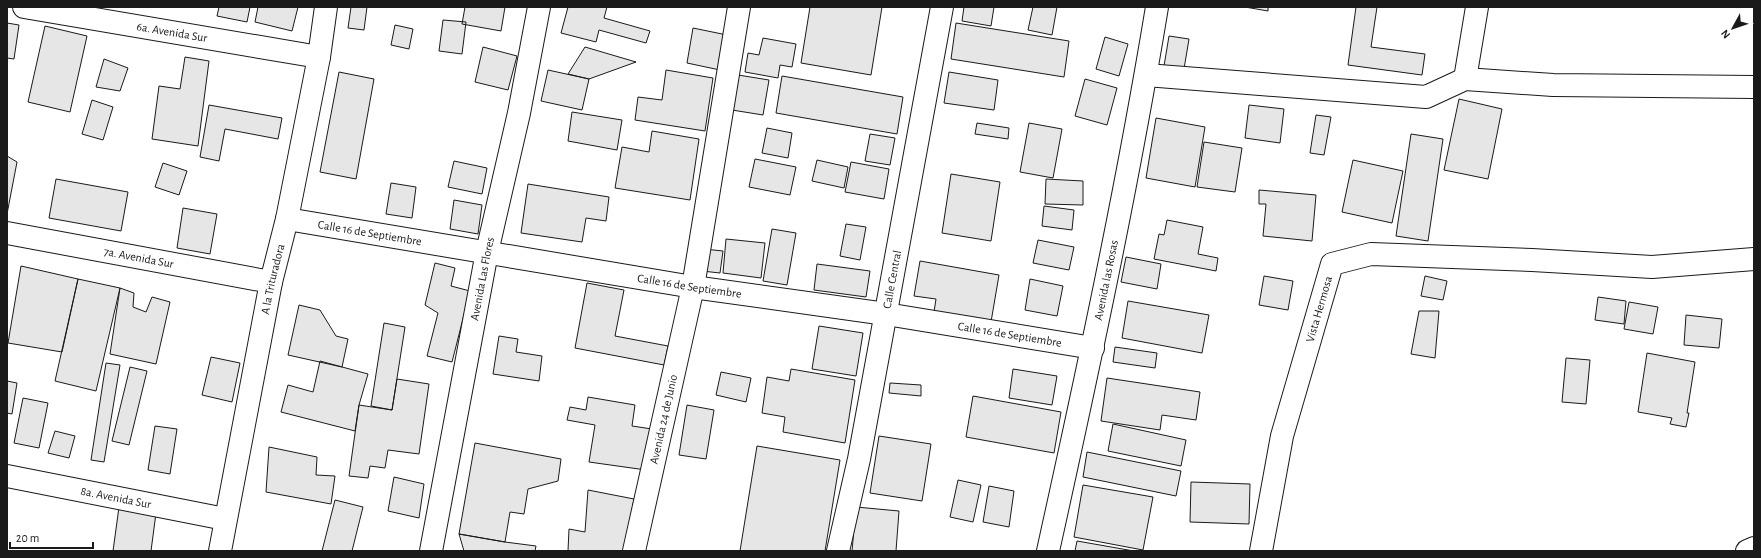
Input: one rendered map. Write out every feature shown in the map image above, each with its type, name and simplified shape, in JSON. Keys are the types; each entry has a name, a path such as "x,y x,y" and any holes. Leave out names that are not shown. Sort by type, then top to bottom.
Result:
{"street":[{"name":"6a. Avenida Sur","path":"24,7 319,57"},
{"name":"A la Trituradora","path":"220,551 271,282 287,219 319,57 326,7"},
{"name":"Avenida Las Flores","path":"431,551 487,252 519,112 538,7"},
{"name":"Avenida 24 de Junio","path":"634,551 693,287 739,7"},
{"name":"Calle Central","path":"838,551 859,459 942,7"},
{"name":"Avenida las Rosas","path":"1048,551 1093,348 1146,75 1157,7"},
{"path":"1465,79 1477,7"},
{"path":"1146,75 1426,97 1465,79 1553,85 1754,87"},
{"name":"Calle 16 de Septiembre","path":"287,219 693,287 886,314 1093,348"},
{"name":"7a. Avenida Sur","path":"7,233 271,282"},
{"name":"Vista Hermosa","path":"1262,551 1282,436 1332,264 1371,254 1532,260 1652,267 1754,259"},
{"name":"8a. Avenida Sur","path":"7,476 225,519"},
{"path":"1747,551 1754,548"}],"building":[{"path":"219,7 250,7 247,22 217,16"},
{"path":"258,7 298,7 292,31 255,22"},
{"path":"351,7 367,7 364,30 348,28"},
{"path":"465,7 505,7 501,31 462,24"},
{"path":"568,7 607,7 604,18 650,31 646,43 599,30 596,42 561,33"},
{"path":"810,7 882,7 871,75 801,63"},
{"path":"964,7 994,7 991,26 962,21"},
{"path":"1033,7 1057,7 1052,35 1028,30"},
{"path":"1245,7 1268,7 1268,11"},
{"path":"1356,7 1377,7 1371,47 1425,54 1422,75 1348,65"},
{"path":"443,20 466,22 462,54 439,51"},
{"path":"7,23 19,25 14,59 7,58"},
{"path":"956,23 1069,41 1064,77 951,59"},
{"path":"395,25 413,29 409,49 391,45"},
{"path":"45,26 87,36 70,112 28,102"},
{"path":"693,28 727,35 720,70 687,63"},
{"path":"1169,36 1189,39 1184,69 1164,66"},
{"path":"1105,37 1128,44 1119,76 1096,69"},
{"path":"763,38 796,44 792,67 780,65 778,78 745,72 748,53 759,55"},
{"path":"483,47 517,56 508,90 475,82"},
{"path":"585,47 636,62 589,79 568,74"},
{"path":"185,57 209,61 198,146 152,139 159,86 180,89"},
{"path":"104,59 128,68 120,91 96,87"},
{"path":"548,70 589,79 582,110 541,101"},
{"path":"666,70 713,78 705,131 635,120 638,97 662,100"},
{"path":"339,72 374,79 356,179 320,172"},
{"path":"949,72 998,80 994,110 944,103"},
{"path":"738,75 769,80 763,115 732,110"},
{"path":"782,76 903,97 897,134 776,113"},
{"path":"1085,79 1117,88 1107,125 1075,116"},
{"path":"1459,99 1502,109 1488,179 1444,170"},
{"path":"92,100 113,107 103,140 82,134"},
{"path":"209,105 282,118 278,139 225,129 219,161 200,157"},
{"path":"1249,105 1284,109 1280,143 1245,138"},
{"path":"572,112 622,120 617,150 568,141"},
{"path":"1316,115 1331,117 1324,155 1310,153"},
{"path":"1156,118 1205,127 1195,187 1146,178"},
{"path":"977,123 1009,128 1008,139 975,134"},
{"path":"1029,123 1062,129 1053,178 1020,172"},
{"path":"767,128 792,133 788,158 762,153"},
{"path":"652,131 699,139 690,200 615,188 622,147 649,152"},
{"path":"870,134 895,138 890,165 865,161"},
{"path":"1411,134 1443,139 1428,241 1396,236"},
{"path":"1204,142 1242,148 1235,192 1197,187"},
{"path":"7,156 17,162 7,214"},
{"path":"755,159 796,167 790,195 749,187"},
{"path":"817,160 848,167 844,188 812,181"},
{"path":"1353,160 1403,171 1392,223 1342,212"},
{"path":"454,161 487,168 482,194 448,187"},
{"path":"851,162 889,169 884,199 845,192"},
{"path":"163,163 187,171 179,195 155,187"},
{"path":"951,174 1000,182 991,241 942,233"},
{"path":"56,179 128,192 121,231 49,218"},
{"path":"1046,179 1083,181 1083,205 1045,204"},
{"path":"391,183 416,187 412,218 386,214"},
{"path":"528,184 609,197 606,221 586,218 582,242 521,233"},
{"path":"1259,190 1316,195 1312,241 1263,236 1266,204 1259,204"},
{"path":"454,200 482,205 478,234 450,229"},
{"path":"1044,206 1074,210 1072,230 1042,226"},
{"path":"183,208 217,214 210,254 177,248"},
{"path":"1167,220 1203,227 1198,254 1218,258 1216,271 1154,259 1159,234 1164,235"},
{"path":"846,224 866,227 860,260 840,256"},
{"path":"772,229 796,233 787,285 763,281"},
{"path":"726,239 765,243 761,278 723,273"},
{"path":"1038,240 1074,247 1069,270 1033,263"},
{"path":"704,249 723,251 720,273 702,271"},
{"path":"1126,257 1161,264 1157,289 1121,282"},
{"path":"920,261 999,275 991,322 934,312 936,299 914,296"},
{"path":"435,263 455,268 451,286 470,291 452,362 427,356 438,313 425,305"},
{"path":"817,264 870,271 866,297 814,290"},
{"path":"21,266 78,279 62,352 8,343"},
{"path":"1264,276 1293,281 1288,310 1259,305"},
{"path":"1425,276 1447,281 1443,300 1421,296"},
{"path":"78,279 120,288 96,391 55,381"},
{"path":"1030,279 1063,286 1057,316 1025,310"},
{"path":"587,283 624,290 615,336 668,346 664,365 575,348"},
{"path":"120,288 134,293 133,307 146,312 152,297 170,302 156,364 110,354"},
{"path":"1598,297 1626,301 1624,324 1595,320"},
{"path":"1128,301 1209,315 1202,353 1122,338"},
{"path":"1629,302 1658,307 1653,334 1624,329"},
{"path":"299,305 320,310 336,336 348,339 342,367 288,355"},
{"path":"1419,311 1439,311 1435,358 1411,354"},
{"path":"1686,315 1722,319 1719,348 1684,345"},
{"path":"384,323 405,327 392,410 371,406"},
{"path":"819,326 863,333 856,376 812,369"},
{"path":"499,336 518,339 516,352 542,356 539,381 493,374"},
{"path":"1115,347 1157,353 1155,368 1113,362"},
{"path":"1647,353 1695,362 1686,427 1670,424 1672,418 1638,412"},
{"path":"211,357 240,363 232,402 202,395"},
{"path":"1566,358 1590,360 1586,404 1562,402"},
{"path":"320,361 368,374 359,405 355,431 281,412 288,385 313,392"},
{"path":"106,363 120,365 104,462 91,460"},
{"path":"130,367 147,371 129,445 112,441"},
{"path":"791,369 855,380 845,443 783,432 785,417 762,413 767,377 789,381"},
{"path":"1013,369 1057,376 1052,405 1009,398"},
{"path":"721,372 751,378 746,402 716,395"},
{"path":"1107,378 1200,392 1196,420 1162,415 1160,430 1101,421"},
{"path":"397,379 429,384 419,454 388,450 385,468 370,466 368,478 349,476 359,405 392,410"},
{"path":"7,381 17,383 12,414 7,413"},
{"path":"890,383 921,385 921,396 889,393"},
{"path":"973,396 1061,412 1054,453 966,437"},
{"path":"588,397 635,405 632,426 652,429 646,470 589,462 595,425 567,420 570,407 586,410"},
{"path":"23,398 48,403 39,448 14,443"},
{"path":"687,405 714,410 706,459 679,455"},
{"path":"1113,424 1186,440 1181,466 1108,451"},
{"path":"155,426 177,429 170,474 148,470"},
{"path":"55,431 75,436 69,458 48,453"},
{"path":"879,436 931,444 922,501 870,493"},
{"path":"475,443 561,459 558,481 528,489 524,514 510,512 505,542 459,534"},
{"path":"757,446 840,460 825,551 740,551"},
{"path":"269,447 317,457 316,475 335,476 331,504 266,492"},
{"path":"1087,452 1181,471 1176,496 1083,477"},
{"path":"394,477 424,484 419,518 388,511"},
{"path":"958,480 981,485 973,522 950,517"},
{"path":"1191,482 1250,484 1249,524 1190,522"},
{"path":"1083,485 1153,497 1143,550 1074,537"},
{"path":"989,486 1014,491 1009,527 983,522"},
{"path":"588,490 634,499 624,551 568,551 569,529 585,532"},
{"path":"335,500 363,507 352,551 322,551"},
{"path":"119,507 156,513 151,551 113,551"},
{"path":"856,507 899,511 896,551 852,551"},
{"path":"459,534 536,546 535,551 464,551"},
{"path":"1077,541 1134,551 1075,551"}]}
